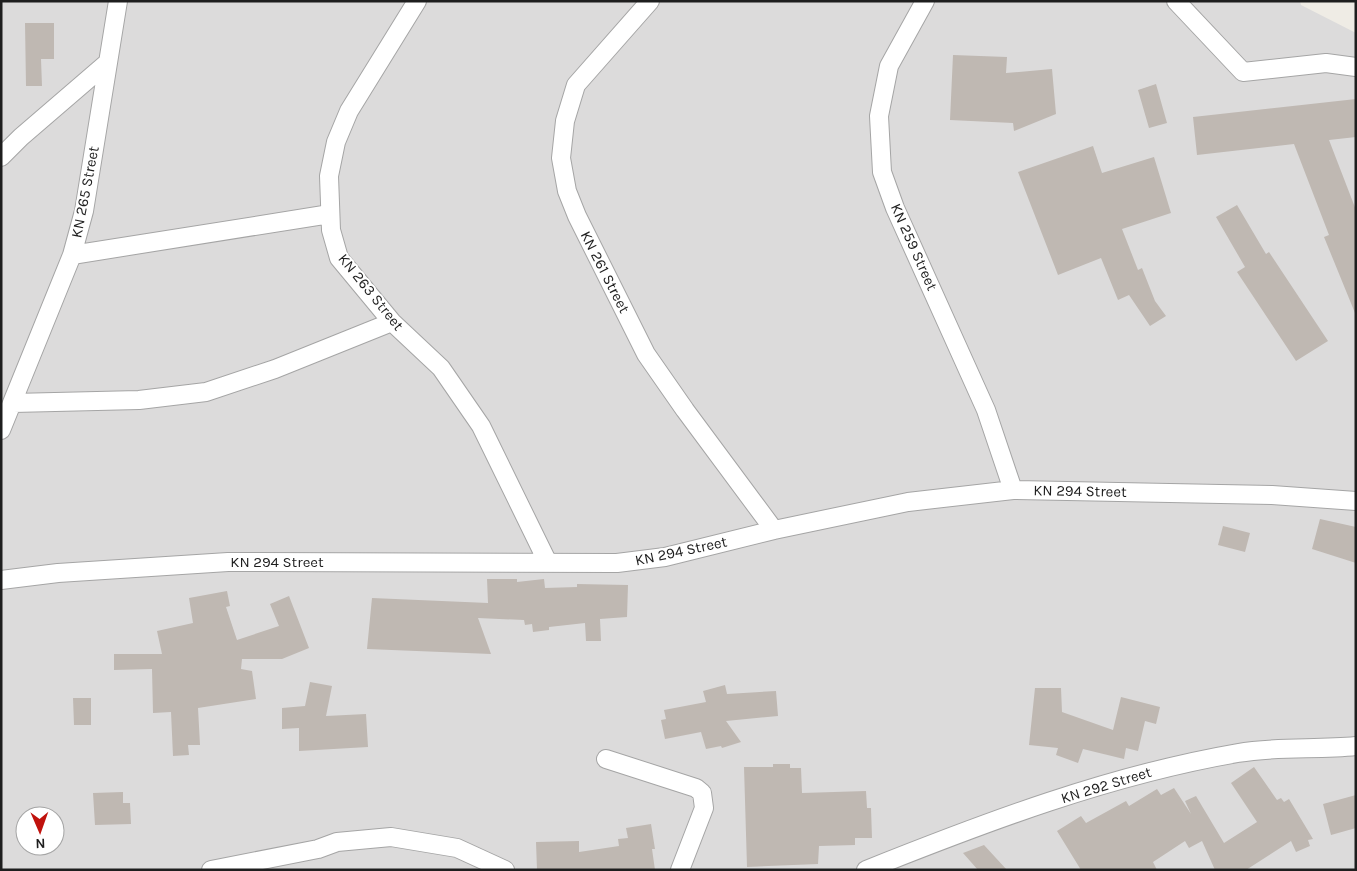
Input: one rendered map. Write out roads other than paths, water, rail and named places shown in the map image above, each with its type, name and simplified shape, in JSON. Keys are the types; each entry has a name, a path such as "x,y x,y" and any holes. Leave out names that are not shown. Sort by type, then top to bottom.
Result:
{"street":[{"name":"KN 265 Street","path":"1,430 72,255 84,211 118,1"},
{"name":"KN 263 Street","path":"417,1 349,111 336,142 329,176 330,230 339,258 392,322 441,368 481,426 548,562"},
{"name":"KN 261 Street","path":"650,1 576,85 565,121 561,158 567,191 576,216 646,354 774,530"},
{"name":"KN 259 Street","path":"925,1 889,66 879,116 882,172 895,208 986,410 1013,490"},
{"path":"1176,1 1243,72 1326,63 1356,67"},
{"path":"1,157 21,137 107,63"},
{"path":"72,255 330,214"},
{"path":"13,403 139,400 206,392 276,368 392,322"},
{"name":"KN 294 Street","path":"1,580 58,573 228,562 548,562 617,564 665,558 774,530 908,502 1013,490 1272,495 1356,501"},
{"name":"KN 292 Street","path":"866,870 954,835 1143,772 1240,752 1356,746"},
{"path":"606,759 696,788 702,793 704,808 680,870"},
{"path":"211,870 318,849 337,842 391,837 457,848 505,870"}]}
